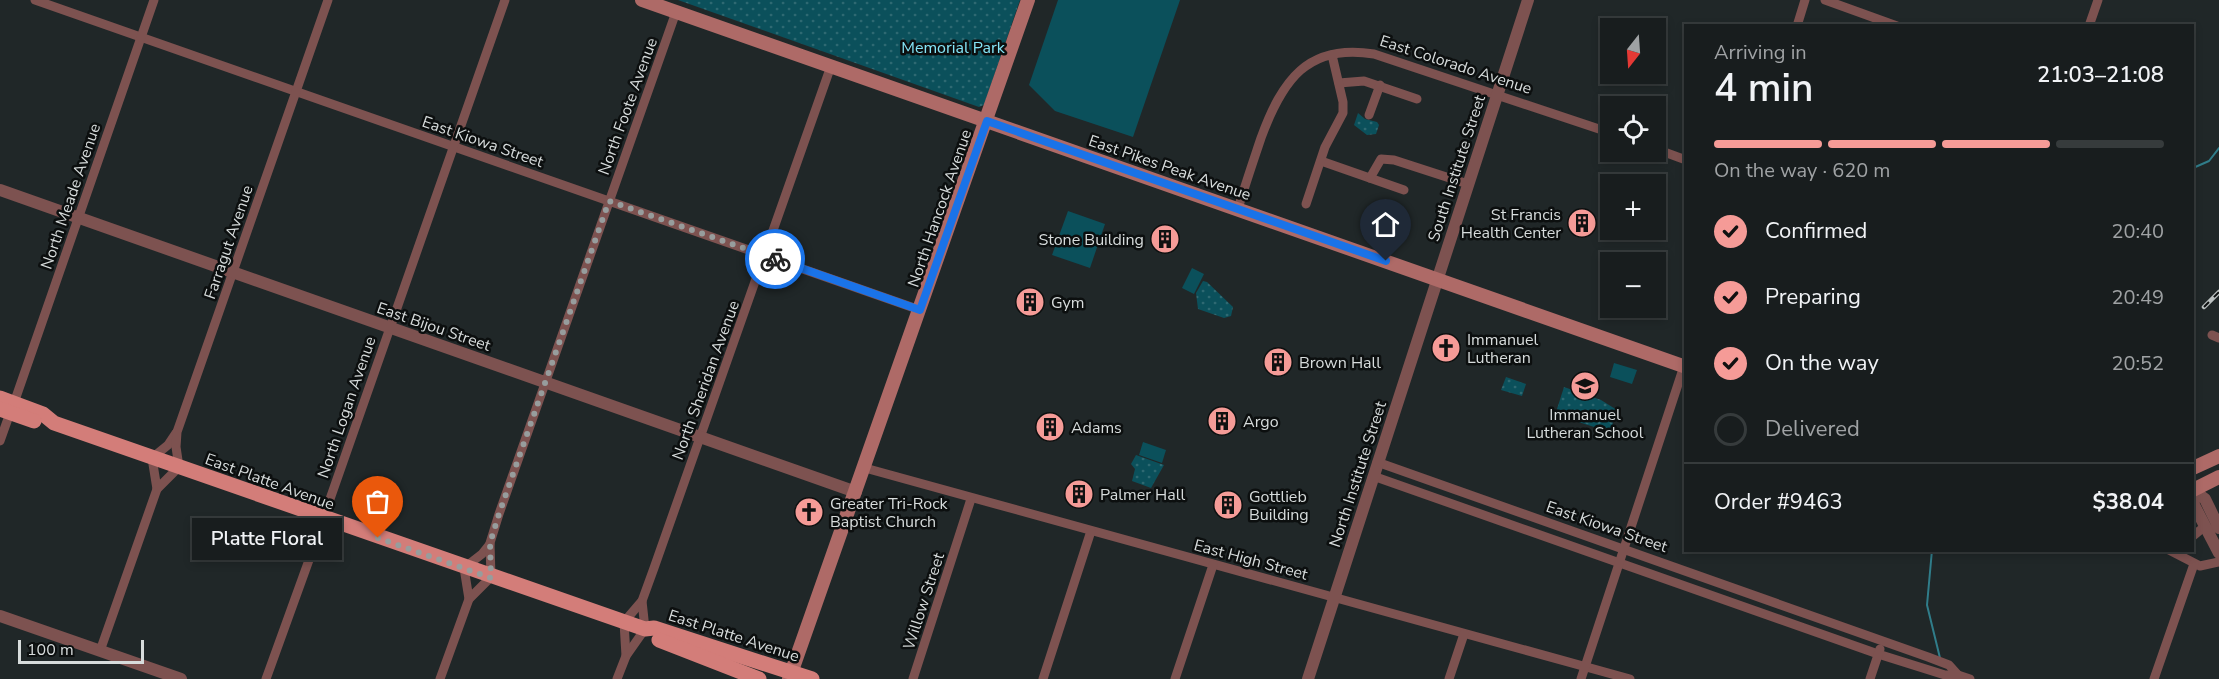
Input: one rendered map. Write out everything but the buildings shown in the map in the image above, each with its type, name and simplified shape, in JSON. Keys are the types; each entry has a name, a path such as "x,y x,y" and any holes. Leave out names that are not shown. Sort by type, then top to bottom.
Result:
{"main road":[{"name":"East Pikes Peak Avenue","path":"642,0 1684,364"},
{"name":"North Hancock Avenue","path":"790,676 1028,0"},
{"name":"East Platte Avenue","path":"6,406 40,423 54,423 491,578 645,629 654,628 790,676 812,679"},
{"path":"2194,468 2219,456"},
{"path":"2194,489 2219,477"},
{"name":"East Platte Avenue","path":"645,629 653,637 759,679"}],"street":[{"name":"East Kiowa Street","path":"35,0 920,310"},
{"name":"North Meade Avenue","path":"0,441 6,406 78,218 154,0"},
{"name":"Farragut Avenue","path":"179,467 177,432 328,0"},
{"name":"North Logan Avenue","path":"266,679 505,0"},
{"name":"South Institute Street","path":"1437,278 1528,0"},
{"path":"1798,24 1805,0"},
{"path":"1825,0 1892,24"},
{"path":"2091,24 2098,0"},
{"name":"North Foote Avenue","path":"491,578 490,543 676,12"},
{"name":"East Colorado Avenue","path":"1238,209 1269,117 1281,91 1304,66 1332,55 1354,51 1374,54 1600,130"},
{"path":"1306,204 1321,161 1343,113 1332,55"},
{"name":"North Sheridan Avenue","path":"624,622 642,602 831,66"},
{"path":"1339,83 1355,80 1380,85 1417,99"},
{"path":"1369,115 1380,85"},
{"path":"1666,153 1684,159"},
{"path":"1370,178 1381,159 1394,160 1468,184"},
{"path":"1321,161 1404,190"},
{"name":"East Bijou Street","path":"0,190 856,492"},
{"name":"North Institute Street","path":"1308,679 1437,278"},
{"path":"1581,679 1684,367"},
{"path":"158,489 152,458 168,445 177,432"},
{"name":"East Kiowa Street","path":"1377,462 1928,657 1949,665 1958,675"},
{"path":"100,651 158,489 179,467"},
{"name":"East High Street","path":"864,468 1630,679"},
{"name":"East Kiowa Street","path":"1373,476 1878,654 1945,675 1958,675 1970,679"},
{"path":"2194,490 2205,499 2219,528"},
{"name":"Willow Street","path":"913,679 971,499"},
{"path":"2194,505 2219,553"},
{"path":"313,549 323,519"},
{"path":"2204,527 2219,533"},
{"path":"2194,535 2204,527"},
{"path":"1043,679 1091,531"},
{"path":"469,599 464,568 482,554 490,543"},
{"path":"2173,552 2192,562 2209,566 2219,562"},
{"path":"2154,679 2192,562 2188,552"},
{"path":"1175,679 1213,565"},
{"path":"440,679 469,599 491,578"},
{"name":"North Sheridan Avenue","path":"642,602 645,629"},
{"path":"0,616 181,679"},
{"path":"624,622 626,657"},
{"path":"617,679 626,657 645,629"},
{"path":"1449,679 1464,634"},
{"path":"1870,679 1883,641"}],"green space":[{"name":"Memorial Park","path":"678,0 1020,0 984,105 979,107"},
{"path":"1058,0 1180,0 1133,137 1055,111 1029,85"},
{"path":"1358,113 1365,119 1377,122 1379,125 1376,134 1367,135 1354,125"},
{"path":"1068,211 1105,224 1090,268 1052,255"},
{"path":"1192,268 1204,274 1194,294 1182,288"},
{"path":"1203,281 1207,282 1233,307 1231,316 1224,318 1198,309 1196,293"},
{"path":"1614,363 1637,370 1632,384 1610,377"},
{"path":"1506,377 1526,384 1522,396 1501,390"},
{"path":"1564,387 1601,400 1617,410 1610,432 1569,419 1557,409"},
{"path":"1143,442 1166,450 1162,463 1139,455"},
{"path":"1136,455 1164,465 1151,488 1132,481 1135,469 1131,464"}],"waterway":[{"path":"2194,168 2209,161 2219,148"},
{"path":"1932,552 1927,605 1940,658"}],"railway":[{"path":"2204,307 2219,292"}],"way so far":[{"path":"378,538 491,578 490,543 499,514 609,201 775,259"}],"place":[{"name":"St Francis Health Center","path":"1582,223"},
{"name":"Stone Building","path":"1165,239"},
{"name":"Gym","path":"1030,302"},
{"name":"Immanuel Lutheran","path":"1446,348"},
{"name":"Brown Hall","path":"1278,362"},
{"name":"Immanuel Lutheran School","path":"1585,386"},
{"name":"Argo","path":"1222,421"},
{"name":"Adams","path":"1050,427"},
{"name":"Palmer Hall","path":"1079,494"},
{"name":"Gottlieb Building","path":"1228,505"},
{"name":"Greater Tri-Rock Baptist Church","path":"809,512"},
{"name":"Platte Floral","path":"378,538"}],"route":[{"path":"775,259 920,310 987,121 1386,261"}]}
